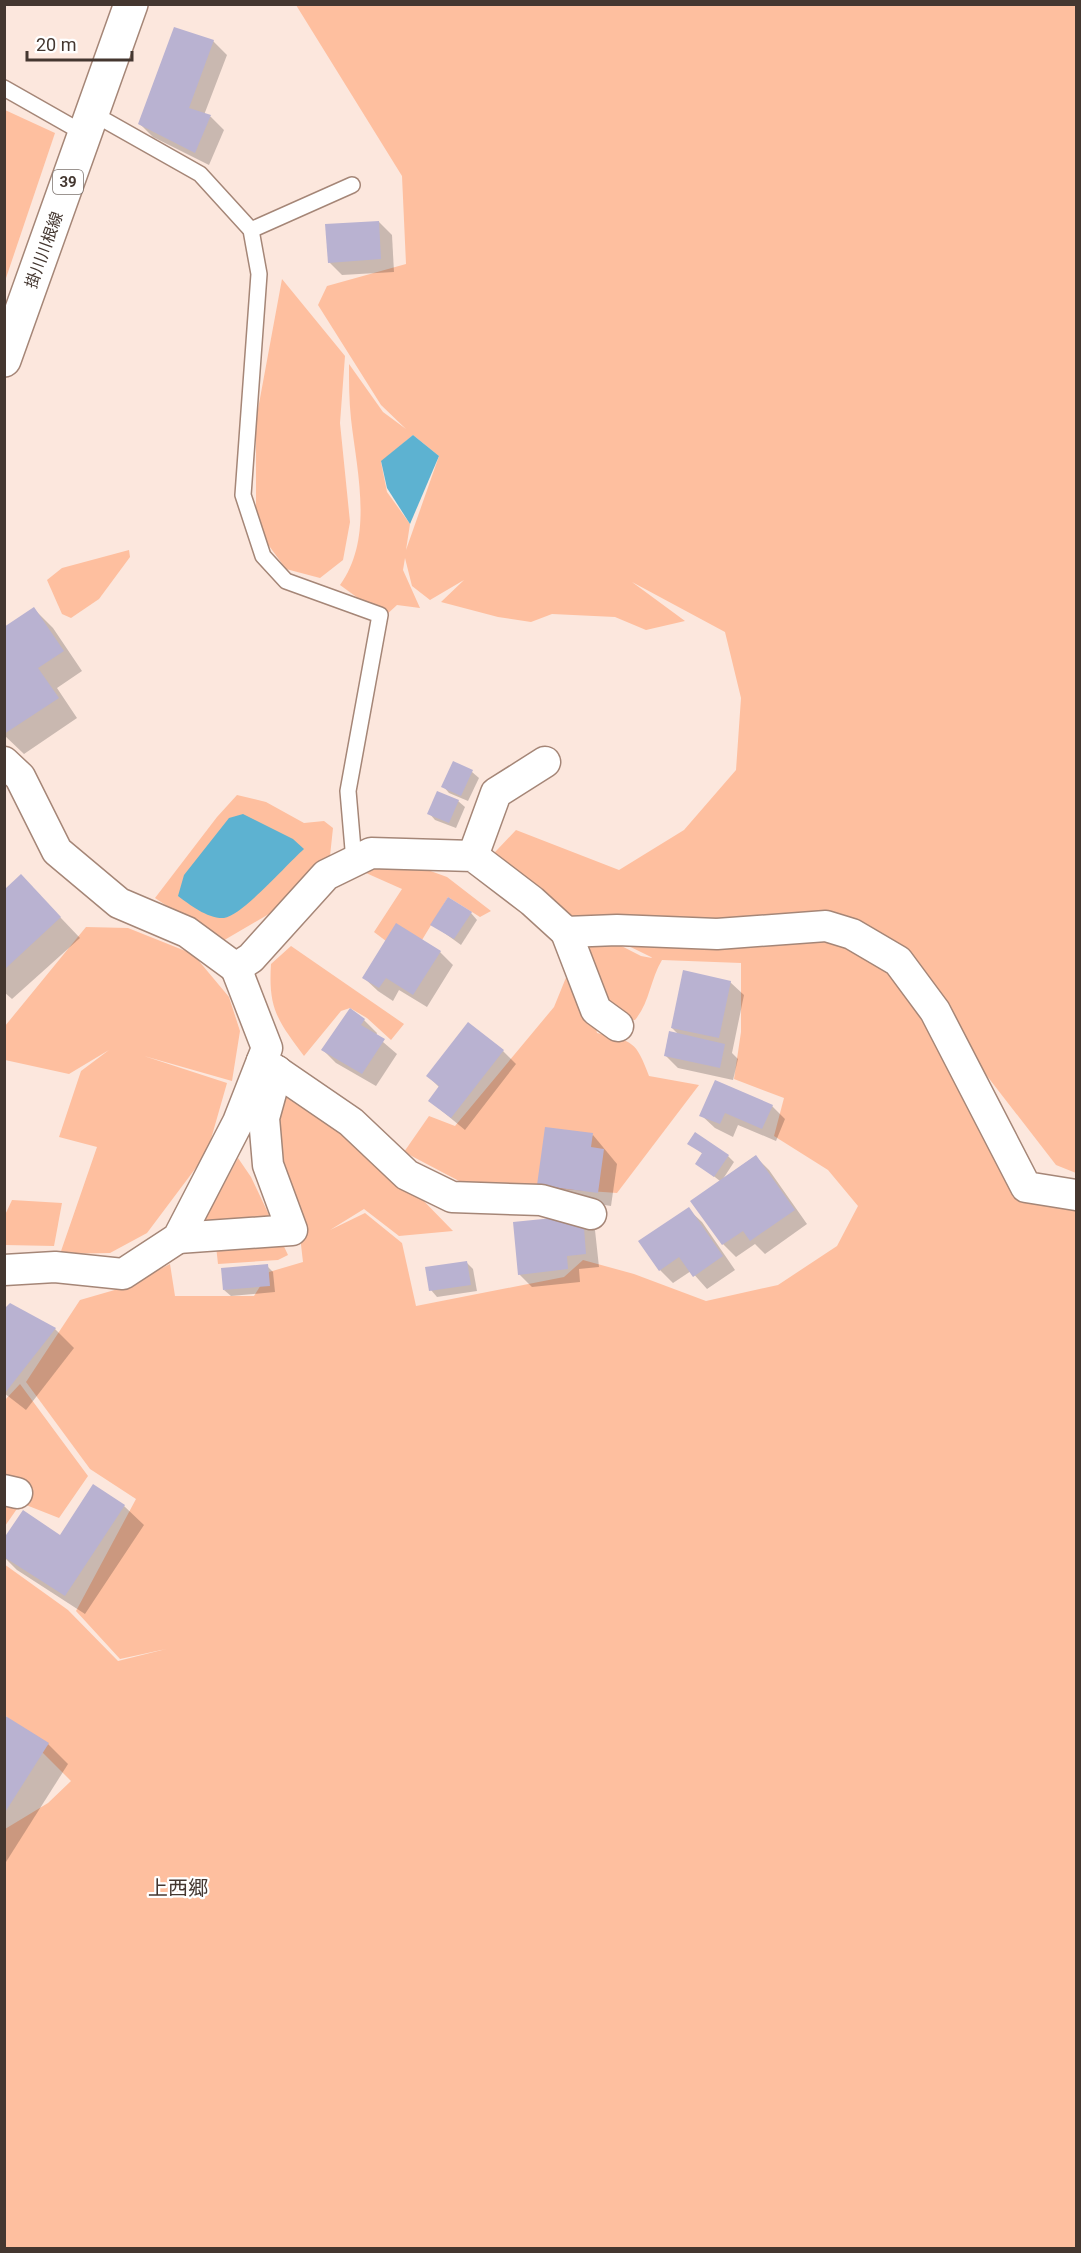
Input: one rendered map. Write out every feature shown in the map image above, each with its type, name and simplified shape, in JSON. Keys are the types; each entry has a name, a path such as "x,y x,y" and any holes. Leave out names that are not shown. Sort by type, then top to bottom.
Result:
{"main road":[{"name":"掛川川根線","path":"4,360 131,4"}],"street":[{"path":"4,762 20,777 57,851 119,903 187,932 236,968 267,1048 269,1066 264,1118 268,1165 292,1230 178,1238 123,1274 55,1267 4,1270"},
{"path":"473,856 496,793 544,762"},
{"path":"236,968 251,958 326,875 354,861 371,853 473,856 532,901 566,932 596,1010 618,1026"},
{"path":"566,932 617,930 717,934 826,926 852,934 898,961 935,1011 1026,1187 1077,1195"},
{"path":"269,1066 351,1122 407,1175 452,1197 541,1200 591,1214"},
{"path":"178,1238 269,1066"}],"lane":[{"path":"4,88 200,174 251,230 259,274 243,495 263,556 286,581 381,615 348,791 354,861"},
{"path":"251,230 352,184"}],"shaded area":[{"path":"296,5 1076,5 1076,1173 1056,1165 902,966 1026,1187 1076,1195 1076,2248 5,2248 5,1829 48,1803 71,1781 5,1715 4,1564 68,1610 118,1661 166,1649 120,1659 76,1611 136,1499 90,1469 26,1382 80,1300 125,1287 170,1264 175,1296 254,1296 269,1272 303,1262 300,1236 269,1131 289,1084 415,1192 453,1231 399,1236 364,1209 330,1230 365,1213 402,1243 416,1306 564,1277 583,1260 634,1274 706,1301 778,1285 837,1246 858,1206 828,1170 774,1136 784,1098 734,1079 741,1032 741,963 662,960 644,1006 635,1020 607,1019 596,986 594,961 574,932 480,868 516,830 619,870 684,830 736,770 741,698 725,632 632,582 685,621 646,630 615,617 552,614 531,622 498,617 441,602 464,580 430,600 412,586 405,558 403,570 420,608 397,605 384,617 340,585 357,547 360,526 359,482 350,412 349,364 383,412 406,429 381,405 318,305 327,286 406,264 402,176","holes":["413,435 439,456 406,550 410,524 387,492 381,462","598,931 651,957 652,958 641,956 596,933"]},
{"path":"5,110 55,133 5,281"},
{"path":"282,279 345,356 340,423 350,522 343,560 320,578 286,569 256,528 256,420"},
{"path":"129,550 130,557 99,599 71,618 62,614 47,580 62,568"},
{"path":"237,795 266,802 304,823 324,821 333,828 330,856 286,904 221,942 155,898 217,817"},
{"path":"403,861 447,877 491,911 480,917 448,897 422,940 386,941 374,932 402,889 357,869"},
{"path":"86,927 128,928 193,954 229,997 240,1031 232,1081 144,1056 227,1083 207,1153 147,1233 110,1253 60,1254 97,1147 59,1137 81,1071 109,1050 69,1074 5,1060 5,1026"},
{"path":"291,946 404,1024 391,1040 367,1018 350,1008 341,1011 304,1056 281,1023 271,992 271,964"},
{"path":"574,958 585,975 597,1033 632,1044 649,1076 699,1085 617,1193 461,1182 404,1152 429,1116 455,1126 554,1007"},
{"path":"238,1158 251,1177 288,1255 278,1260 218,1264 215,1237 201,1227"},
{"path":"12,1200 62,1203 54,1246 5,1245 5,1215"},
{"path":"20,1384 88,1476 59,1518 21,1503 5,1526 5,1400"}],"water":[{"path":"413,435 439,456 410,524 387,488 381,461"},
{"path":"243,814 293,839 304,849 242,908 232,915 218,918 200,911 178,896 184,875 229,818"}],"building":[{"path":"174,27 214,40 189,108 211,115 195,153 138,124"},
{"path":"379,221 381,259 328,263 325,224"},
{"path":"34,607 64,651 38,668 59,698 4,734 4,627"},
{"path":"453,761 473,770 461,796 441,787"},
{"path":"437,791 459,800 449,823 427,814"},
{"path":"21,874 61,917 5,969 5,889"},
{"path":"448,897 472,912 454,939 430,925"},
{"path":"396,923 441,951 413,995 386,978 379,988 362,978"},
{"path":"683,970 731,981 719,1038 671,1028"},
{"path":"350,1008 365,1019 361,1025 385,1039 362,1074 321,1050"},
{"path":"468,1022 504,1050 451,1118 428,1101 439,1086 426,1076"},
{"path":"669,1031 725,1044 720,1068 664,1056"},
{"path":"715,1080 773,1105 762,1129 725,1113 720,1124 699,1116"},
{"path":"545,1127 593,1133 591,1147 604,1149 598,1193 537,1185"},
{"path":"695,1132 729,1155 714,1177 695,1164 702,1153 687,1144"},
{"path":"756,1155 795,1210 750,1241 743,1231 722,1245 690,1201"},
{"path":"689,1207 723,1256 693,1277 679,1257 659,1271 638,1241"},
{"path":"583,1215 586,1254 567,1256 568,1269 518,1275 513,1222"},
{"path":"467,1261 471,1285 429,1291 425,1267"},
{"path":"268,1264 270,1286 223,1290 221,1268"},
{"path":"10,1303 56,1328 5,1393 5,1308"},
{"path":"93,1484 125,1505 65,1596 4,1557 4,1538 23,1510 60,1535"},
{"path":"4,1715 49,1743 4,1814"}],"district":[{"name":"上西郷","path":"178,1888"}]}
